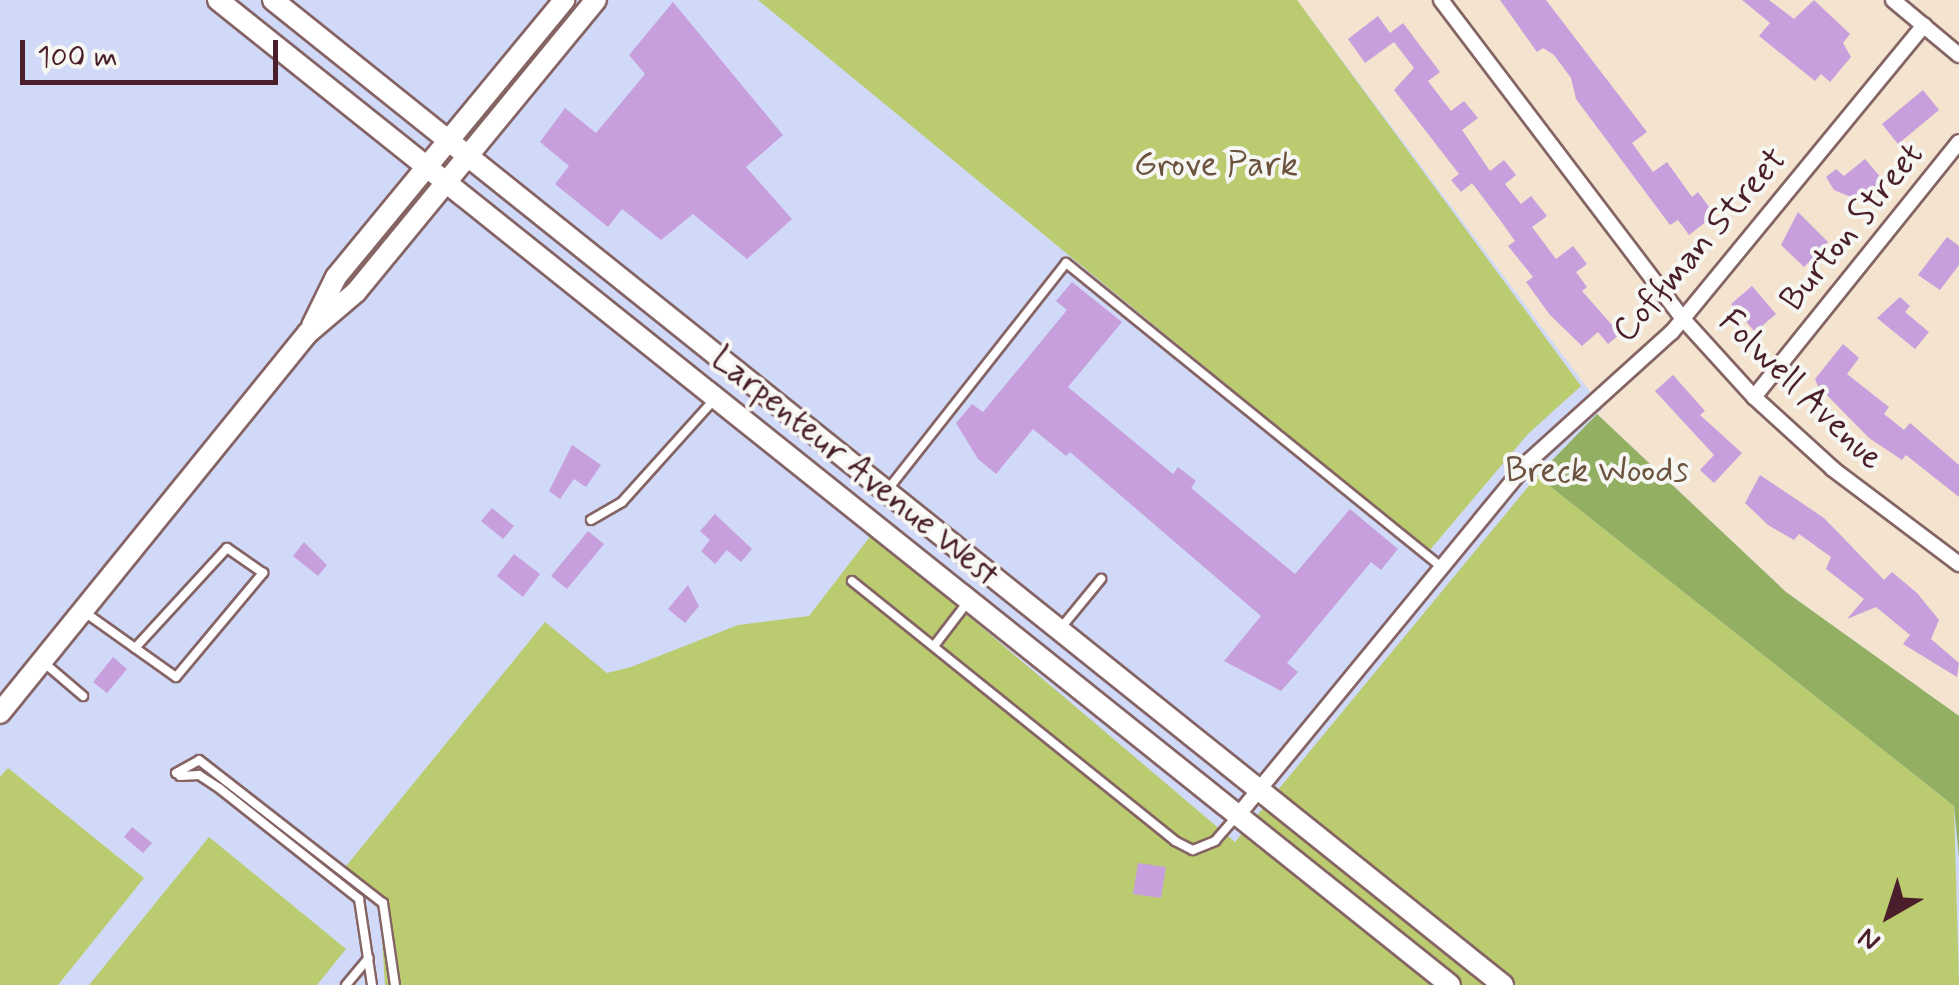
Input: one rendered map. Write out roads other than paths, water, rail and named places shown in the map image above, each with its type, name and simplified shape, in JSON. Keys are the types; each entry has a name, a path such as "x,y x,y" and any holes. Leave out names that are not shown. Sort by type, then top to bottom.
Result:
{"main road":[{"name":"Larpenteur Avenue West","path":"218,0 1450,985"},
{"name":"Larpenteur Avenue West","path":"273,0 1503,985"},
{"path":"308,333 336,277 564,0"},
{"path":"0,713 308,333 356,292 596,0"},
{"path":"735,413 754,385"}],"street":[{"name":"Folwell Avenue","path":"1441,0 1683,318 1754,397 1832,469 1959,564"},
{"path":"1892,0 1959,55"},
{"name":"Coffman Street","path":"1239,814 1529,461 1683,318 1924,26"},
{"name":"Burton Street","path":"1754,397 1959,142"}],"lane":[{"path":"887,491 1066,263 1442,568"},
{"path":"591,520 622,502 716,398"},
{"path":"83,611 135,648 176,677 263,574 226,548 135,648"},
{"path":"1060,629 1102,579"},
{"path":"852,580 1175,841 1193,850 1214,841 1239,814"},
{"path":"934,646 970,600"},
{"path":"42,661 83,696"},
{"path":"372,985 358,900 219,788 199,775 178,774 199,760 383,903 395,985"},
{"path":"346,985 370,958"}],"park label":[{"name":"Grove Park","path":"1216,165"},
{"name":"Breck Woods","path":"1597,471"}]}
